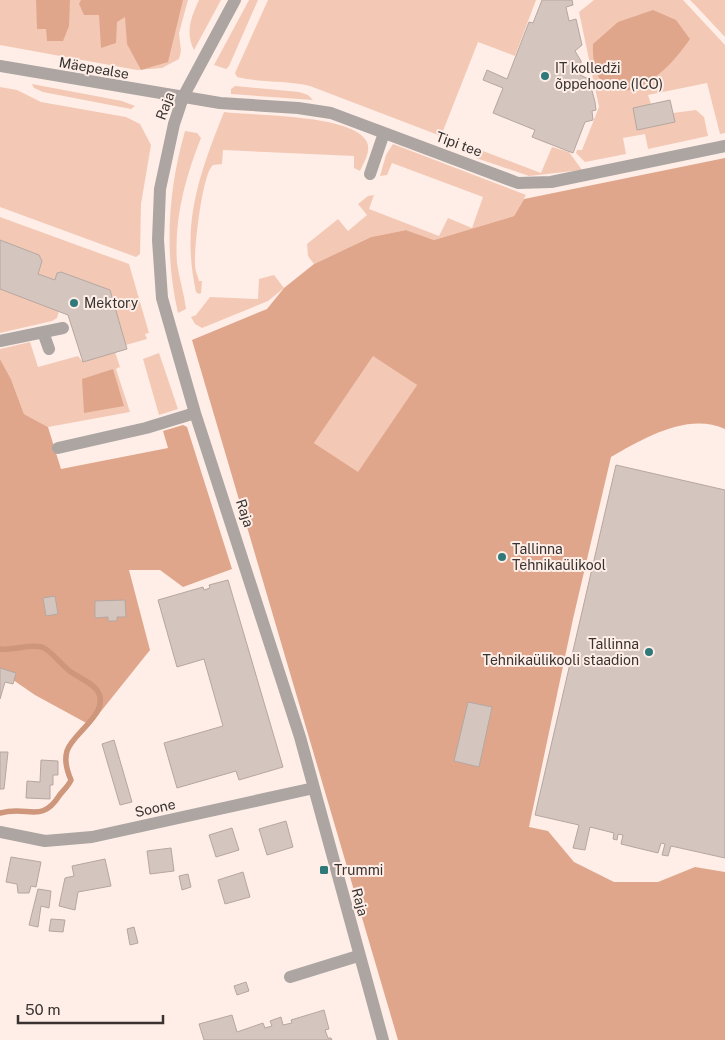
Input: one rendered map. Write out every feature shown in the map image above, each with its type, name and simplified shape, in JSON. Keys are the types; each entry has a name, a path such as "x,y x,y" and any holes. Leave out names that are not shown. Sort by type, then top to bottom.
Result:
{"street":[{"name":"Raja","path":"234,0 183,97 174,124 160,189 159,268 168,322 195,413 241,548 314,788 358,956 383,1040"},
{"name":"Mäepealse","path":"0,66 183,97"},
{"name":"Tipi tee","path":"183,97 331,113 518,182 551,182 640,157 725,146"},
{"path":"370,174 384,133"},
{"path":"0,341 63,328"},
{"path":"43,332 49,349"},
{"path":"58,448 146,428 195,413"},
{"name":"Soone","path":"0,832 45,841 92,837 314,788"},
{"path":"290,978 358,956"}],"shaded area":[{"path":"0,0 188,0 179,33 181,51 179,59 162,68 137,70 0,45"},
{"path":"36,0 70,0 69,26 63,41 47,41 46,29 37,29"},
{"path":"81,0 183,0 168,62 141,70 127,44 125,17 117,22 116,43 101,48 99,15 84,15 79,4"},
{"path":"199,0 221,0 194,50 191,44 190,25"},
{"path":"249,0 258,0 229,66 226,69 214,65"},
{"path":"268,0 536,0 515,56 478,42 441,136 310,86 237,77 235,73"},
{"path":"594,0 683,0 725,45 725,133 720,134 707,83 648,95 651,104 673,113 696,110 704,117 708,136 648,149 645,134 623,138 626,154 585,162 576,153 577,150 582,150 599,107 579,12"},
{"path":"690,0 725,0 725,37 695,5"},
{"path":"653,10 676,20 690,39 680,53 646,84 631,90 606,89 595,68 593,44 618,22"},
{"path":"32,84 122,101 135,106 131,109 43,92 34,88"},
{"path":"235,86 299,92 308,95 313,100 231,94 231,89"},
{"path":"0,87 17,90 41,102 126,117 140,124 151,145 141,204 140,254 136,257 0,207"},
{"path":"224,112 301,118 343,126 358,133 367,142 368,149 360,171 354,168 354,156 223,150 222,164 213,165 209,171 202,196 195,256 196,271 199,281 202,281 201,293 199,294 196,292 192,267 192,221 200,178"},
{"path":"185,131 197,133 201,138 190,168 179,215 177,263 186,309 178,313 171,267 170,222 175,176"},
{"path":"393,144 526,195 514,216 434,240 406,230 371,237 314,264 308,256 307,244 338,219 348,231 367,215 358,204 368,196 374,195 369,209 439,236 448,218 472,228 483,197 392,163 387,175 380,176 386,155"},
{"path":"552,147 569,152 582,170 529,176 476,158 475,148 541,173"},
{"path":"725,158 725,429 711,425 681,426 651,436 611,457 573,619 529,827 548,831 574,862 614,882 658,882 695,867 725,872 725,1040 398,1040 192,340 267,309 284,288 314,264 371,237 406,230 434,240 514,216 524,199","holes":["373,356 417,385 358,472 314,443"]},
{"path":"0,217 129,264 149,333 145,334 147,339 126,345 109,290 61,272 57,273 55,280 38,274 42,261 39,255 0,240"},
{"path":"274,275 284,288 268,301 202,328 195,324 191,317 196,315 210,297 258,299 259,279"},
{"path":"0,289 59,311 57,318 52,321 0,333"},
{"path":"30,342 38,367 78,356 83,362 115,352 120,367 116,369 130,412 48,427 24,414 11,379 0,359 0,349"},
{"path":"159,353 178,409 159,415 143,359"},
{"path":"373,355 417,385 358,473 314,443"},
{"path":"0,359 11,379 24,414 48,427 61,469 168,448 163,431 183,425 187,427 232,569 183,587 160,570 129,570 150,650 90,725 35,695 0,671"},
{"path":"113,369 124,406 84,413 82,379"}],"building":[{"name":"IT kolledži õppehoone (ICO)","path":"542,0 572,0 573,5 566,7 569,21 576,19 582,45 575,51 581,61 580,75 589,79 595,102 596,110 592,111 593,120 585,122 573,153 532,137 535,130 493,113 503,88 483,80 487,70 507,79 529,22 533,23"},
{"path":"670,100 675,122 637,130 633,108"},
{"name":"Mektory","path":"0,240 39,255 42,261 38,274 55,280 57,273 61,272 110,290 127,349 83,362 68,315 0,289"},
{"name":"Tallinna Tehnikaülikooli staadion","path":"616,465 725,490 725,858 671,846 668,856 662,855 665,844 661,843 658,853 621,844 623,835 618,834 617,840 613,839 614,833 590,827 585,850 573,848 579,825 535,815"},
{"path":"228,580 283,767 239,780 236,771 177,788 164,743 223,726 204,659 177,667 158,600 203,587 204,590 210,588 209,585"},
{"path":"55,596 58,614 46,616 43,598"},
{"path":"125,600 126,617 117,617 117,621 108,621 108,617 95,618 95,601"},
{"path":"0,668 16,673 13,684 5,682 0,699"},
{"path":"468,702 492,707 479,767 454,761"},
{"path":"114,740 132,802 120,805 102,744"},
{"path":"0,752 8,752 4,789 0,789"},
{"path":"41,760 58,761 58,775 53,775 53,785 50,785 50,799 26,798 27,781 40,782"},
{"path":"286,821 293,847 267,855 259,829"},
{"path":"232,828 239,850 216,857 209,835"},
{"path":"171,848 174,871 150,874 147,851"},
{"path":"11,857 41,862 36,887 31,886 29,893 18,893 17,884 6,882"},
{"path":"105,859 111,886 78,892 75,910 59,906 65,878 74,876 72,866"},
{"path":"243,872 250,897 225,904 218,880"},
{"path":"188,874 191,887 182,890 179,876"},
{"path":"38,889 51,891 49,908 41,906 38,927 29,925"},
{"path":"51,919 65,920 63,932 49,931"},
{"path":"134,927 138,943 130,945 127,929"},
{"path":"246,982 249,991 237,995 234,986"},
{"path":"324,1010 329,1029 325,1030 328,1038 332,1040 204,1040 199,1024 232,1015 237,1032 263,1023 265,1028 272,1026 270,1021 281,1017 283,1025 292,1023 291,1020"}],"waterway":[{"path":"0,649 31,646 42,647 49,651 71,672 93,686 100,697 100,705 96,714 70,744 67,751 66,766 71,780 52,804 40,812 10,811 0,813"}],"place":[{"name":"IT kolledži õppehoone (ICO)","path":"545,76"},
{"name":"Mektory","path":"74,303"},
{"name":"Tallinna Tehnikaülikool","path":"502,557"},
{"name":"Tallinna Tehnikaülikooli staadion","path":"649,652"},
{"name":"Trummi","path":"324,870"}]}
